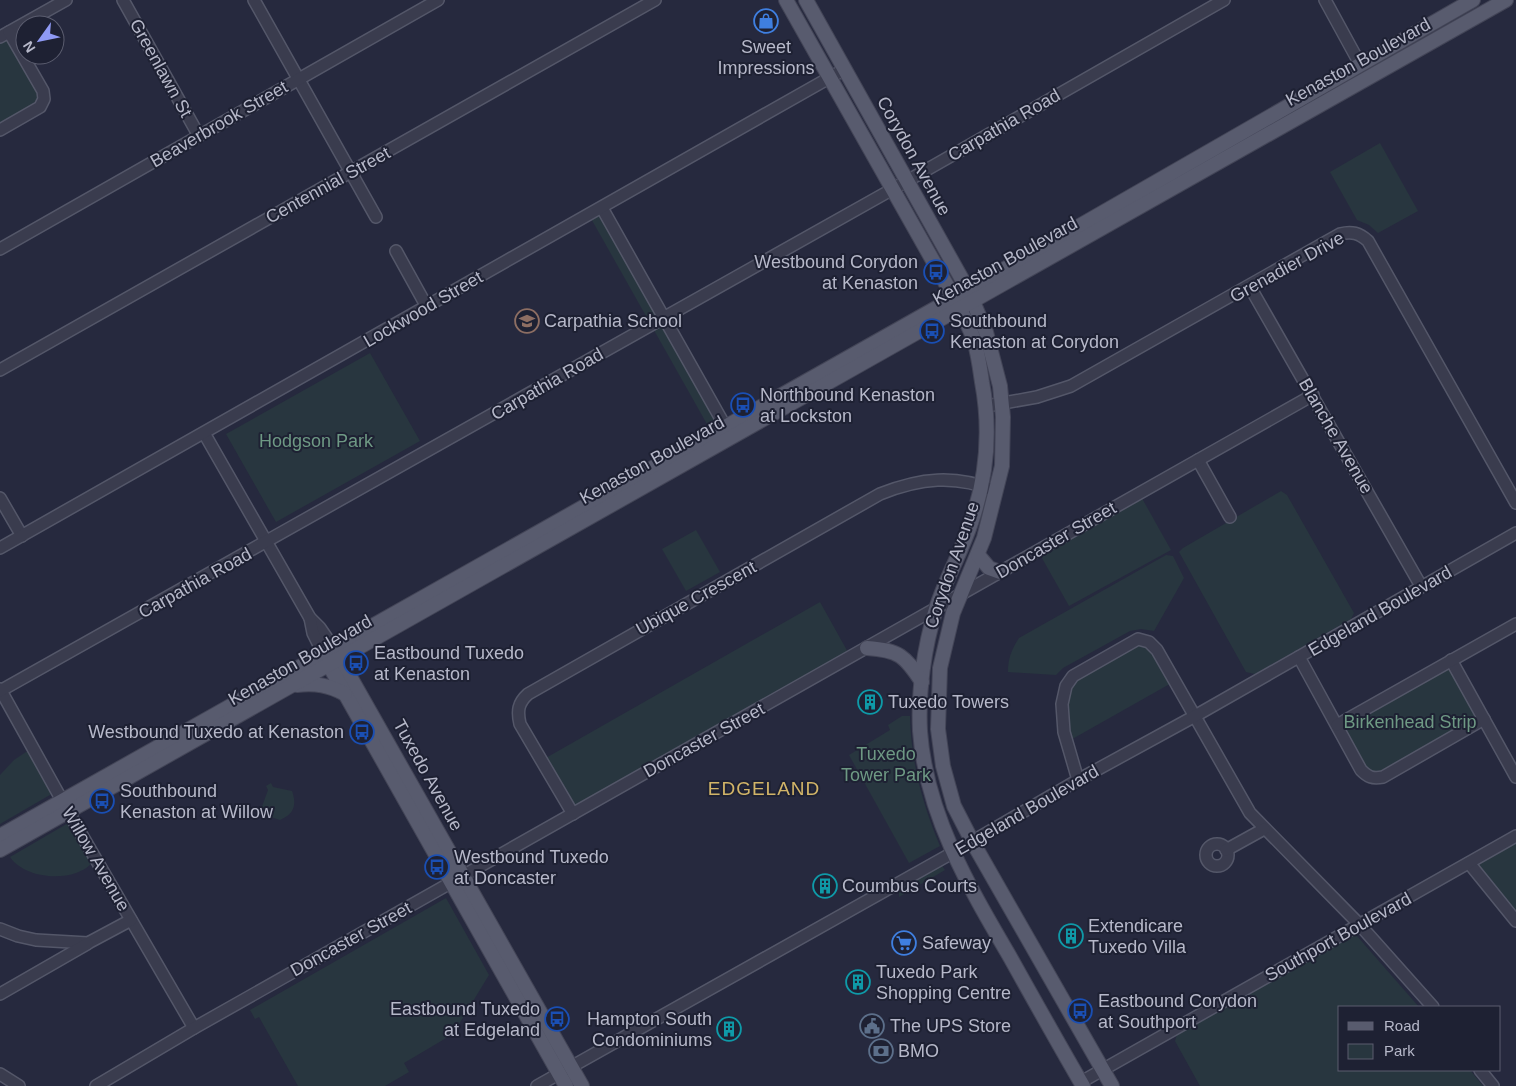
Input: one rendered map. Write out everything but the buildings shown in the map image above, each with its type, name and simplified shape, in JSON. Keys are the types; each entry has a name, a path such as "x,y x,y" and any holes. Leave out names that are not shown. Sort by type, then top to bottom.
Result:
{"main road":[{"name":"Corydon Avenue","path":"786,0 957,303 974,340 987,406 988,435 985,472 972,522 957,561 945,584 929,636 920,698 920,731 926,772 937,812 968,884 1082,1084"},
{"name":"Corydon Avenue","path":"806,0 971,295 986,332 1003,404 1002,466 975,562 953,613 940,668 938,729 943,766 954,806 972,841 1112,1086"},
{"name":"Kenaston Boulevard","path":"971,295 1360,64 1473,0"},
{"name":"Kenaston Boulevard","path":"0,850 66,806 331,656 971,295 1506,0"},
{"name":"Kenaston Boulevard","path":"0,836 66,806 293,685 331,656 725,426 957,303"},
{"path":"957,561 975,562 1000,572"},
{"path":"929,636 946,640"},
{"path":"867,648 885,649 898,654 906,660 922,682"},
{"name":"Tuxedo Avenue","path":"331,656 345,694 458,879"},
{"name":"Tuxedo Avenue","path":"331,656 458,879 565,1076 582,1086"},
{"path":"293,685 323,685 345,694"}],"street":[{"path":"0,130 40,107 44,99 43,90 5,35 66,0"},
{"name":"Greenlawn St","path":"123,0 199,136"},
{"path":"254,0 376,217"},
{"name":"Beaverbrook Street","path":"0,249 438,0"},
{"name":"Centennial Street","path":"0,370 655,0"},
{"name":"Carpathia Road","path":"0,690 893,189 1224,0"},
{"path":"1324,0 1360,64"},
{"name":"Lockwood Street","path":"0,548 845,69"},
{"path":"602,208 725,426"},
{"name":"Grenadier Drive","path":"987,406 1037,398 1072,386 1250,287 1340,234 1350,232 1361,235 1368,241 1516,503"},
{"path":"396,251 427,307"},
{"name":"Blanche Avenue","path":"1250,287 1421,586"},
{"name":"Doncaster Street","path":"96,1086 194,1028 1313,395"},
{"name":"Tuxedo Avenue","path":"204,433 310,618 320,628 331,656"},
{"path":"1198,460 1230,516"},
{"name":"Ubique Crescent","path":"572,814 520,724 519,706 522,699 528,694 880,494 920,481 944,480 972,482 996,491"},
{"path":"0,498 22,536"},
{"name":"Edgeland Boulevard","path":"537,1086 565,1076 1078,780 1195,716 1516,533"},
{"path":"1338,725 1516,624"},
{"path":"1078,780 1064,732 1062,704 1066,686 1073,676 1138,639 1149,642 1157,650 1250,813 1359,924 1432,1006"},
{"path":"1299,657 1361,770 1367,776 1375,779 1383,777 1484,719"},
{"path":"1451,660 1516,777"},
{"name":"Willow Avenue","path":"0,690 194,1028"},
{"path":"1226,850 1264,829"},
{"name":"Southport Boulevard","path":"1082,1084 1103,1070 1516,836"},
{"path":"1469,863 1516,921"},
{"path":"0,994 131,920"},
{"path":"0,929 36,940 88,943"},
{"path":"1481,1071 1493,1086"},
{"path":"0,1074 19,1086"}],"green space":[{"path":"6,38 15,54 15,65 21,65 37,93 37,99 33,104 0,123 0,41"},
{"path":"1380,143 1418,211 1378,233 1369,225 1357,220 1330,172"},
{"path":"602,208 725,426 712,433 589,215"},
{"name":"Hodgson Park","path":"370,353 420,441 276,522 226,434"},
{"path":"1281,491 1287,495 1354,613 1351,619 1255,674 1246,672 1179,552"},
{"path":"1139,493 1171,550 1069,606 1038,551"},
{"path":"696,530 720,572 686,591 662,549"},
{"path":"1166,555 1173,556 1184,578 1154,631 1141,629 1130,631 1063,668 1056,675 1008,672 1011,654 1019,638"},
{"path":"820,602 849,654 573,809 544,759"},
{"path":"1138,639 1149,642 1175,681 1067,742 1062,704 1073,676"},
{"name":"Birkenhead Strip","path":"1451,660 1484,719 1383,777 1367,777 1337,725"},
{"name":"Tuxedo Tower Park","path":"902,716 910,716 915,766 928,814 940,846 909,863 849,755 890,730 888,725"},
{"path":"26,752 30,752 55,792 0,824 0,775 14,760"},
{"path":"271,783 273,787 292,791 293,809 285,818 280,820 260,812 268,790 266,786"},
{"path":"70,822 92,861 86,868 68,875 40,875 23,868 10,857"},
{"path":"1516,836 1516,921 1469,863"},
{"path":"940,863 945,870 899,897 899,890 903,886"},
{"path":"446,898 489,975 453,1034 404,1063 409,1072 385,1086 298,1086 259,1017 255,1019 250,1010"},
{"path":"1351,936 1357,936 1418,1006 1338,1006 1338,1071 1471,1071 1483,1086 1200,1086 1175,1041 1177,1034"}],"place":[{"name":"Sweet Impressions","path":"766,21"},
{"name":"Westbound Corydon at Kenaston","path":"936,272"},
{"name":"Carpathia School","path":"527,321"},
{"name":"Southbound Kenaston at Corydon","path":"932,331"},
{"name":"Northbound Kenaston at Lockston","path":"743,405"},
{"name":"Eastbound Tuxedo at Kenaston","path":"356,663"},
{"name":"Tuxedo Towers","path":"870,702"},
{"name":"Westbound Tuxedo at Kenaston","path":"362,732"},
{"name":"Southbound Kenaston at Willow","path":"102,801"},
{"name":"Westbound Tuxedo at Doncaster","path":"437,867"},
{"name":"Coumbus Courts","path":"825,886"},
{"name":"Extendicare Tuxedo Villa","path":"1071,936"},
{"name":"Safeway","path":"904,943"},
{"name":"Tuxedo Park Shopping Centre","path":"858,982"},
{"name":"Eastbound Corydon at Southport","path":"1080,1011"},
{"name":"Eastbound Tuxedo at Edgeland","path":"557,1019"},
{"name":"The UPS Store","path":"872,1026"},
{"name":"Hampton South Condominiums","path":"729,1029"},
{"name":"BMO","path":"881,1051"}],"district":[{"name":"EDGELAND","path":"764,788"}]}
